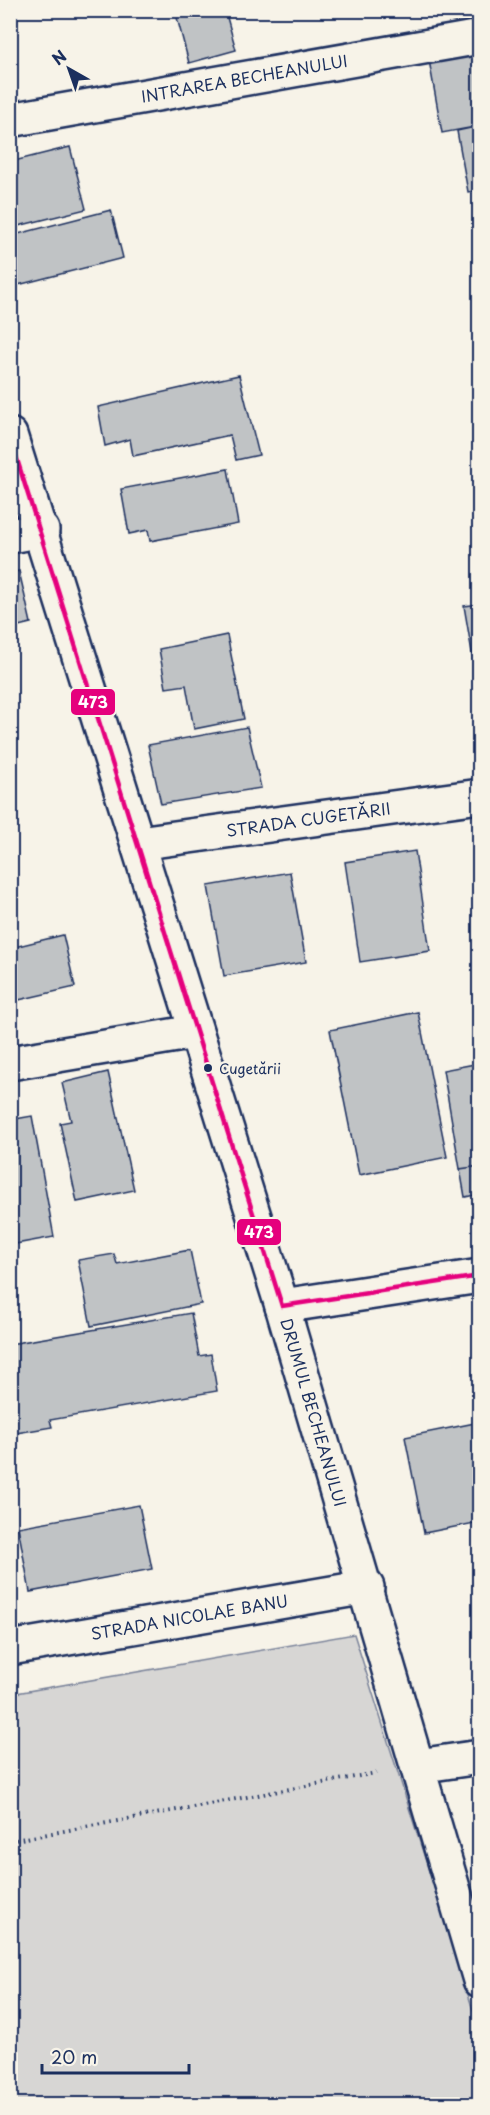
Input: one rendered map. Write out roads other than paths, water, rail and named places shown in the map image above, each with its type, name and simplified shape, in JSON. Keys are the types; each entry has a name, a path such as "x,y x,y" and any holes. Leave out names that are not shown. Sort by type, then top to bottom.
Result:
{"street":[{"name":"INTRAREA BECHEANULUI","path":"10,120 480,37"},
{"name":"DRUMUL BECHEANULUI","path":"10,435 26,533 138,843 367,1587 480,1980"},
{"name":"STRADA CUGETĂRII","path":"138,843 480,796"},
{"path":"10,1063 195,1032"},
{"path":"282,1305 480,1276"},
{"name":"STRADA NICOLAE BANU","path":"10,1648 367,1587"},
{"path":"418,1766 480,1757"}],"place":[{"name":"Cugetării","path":"208,1068"}]}
